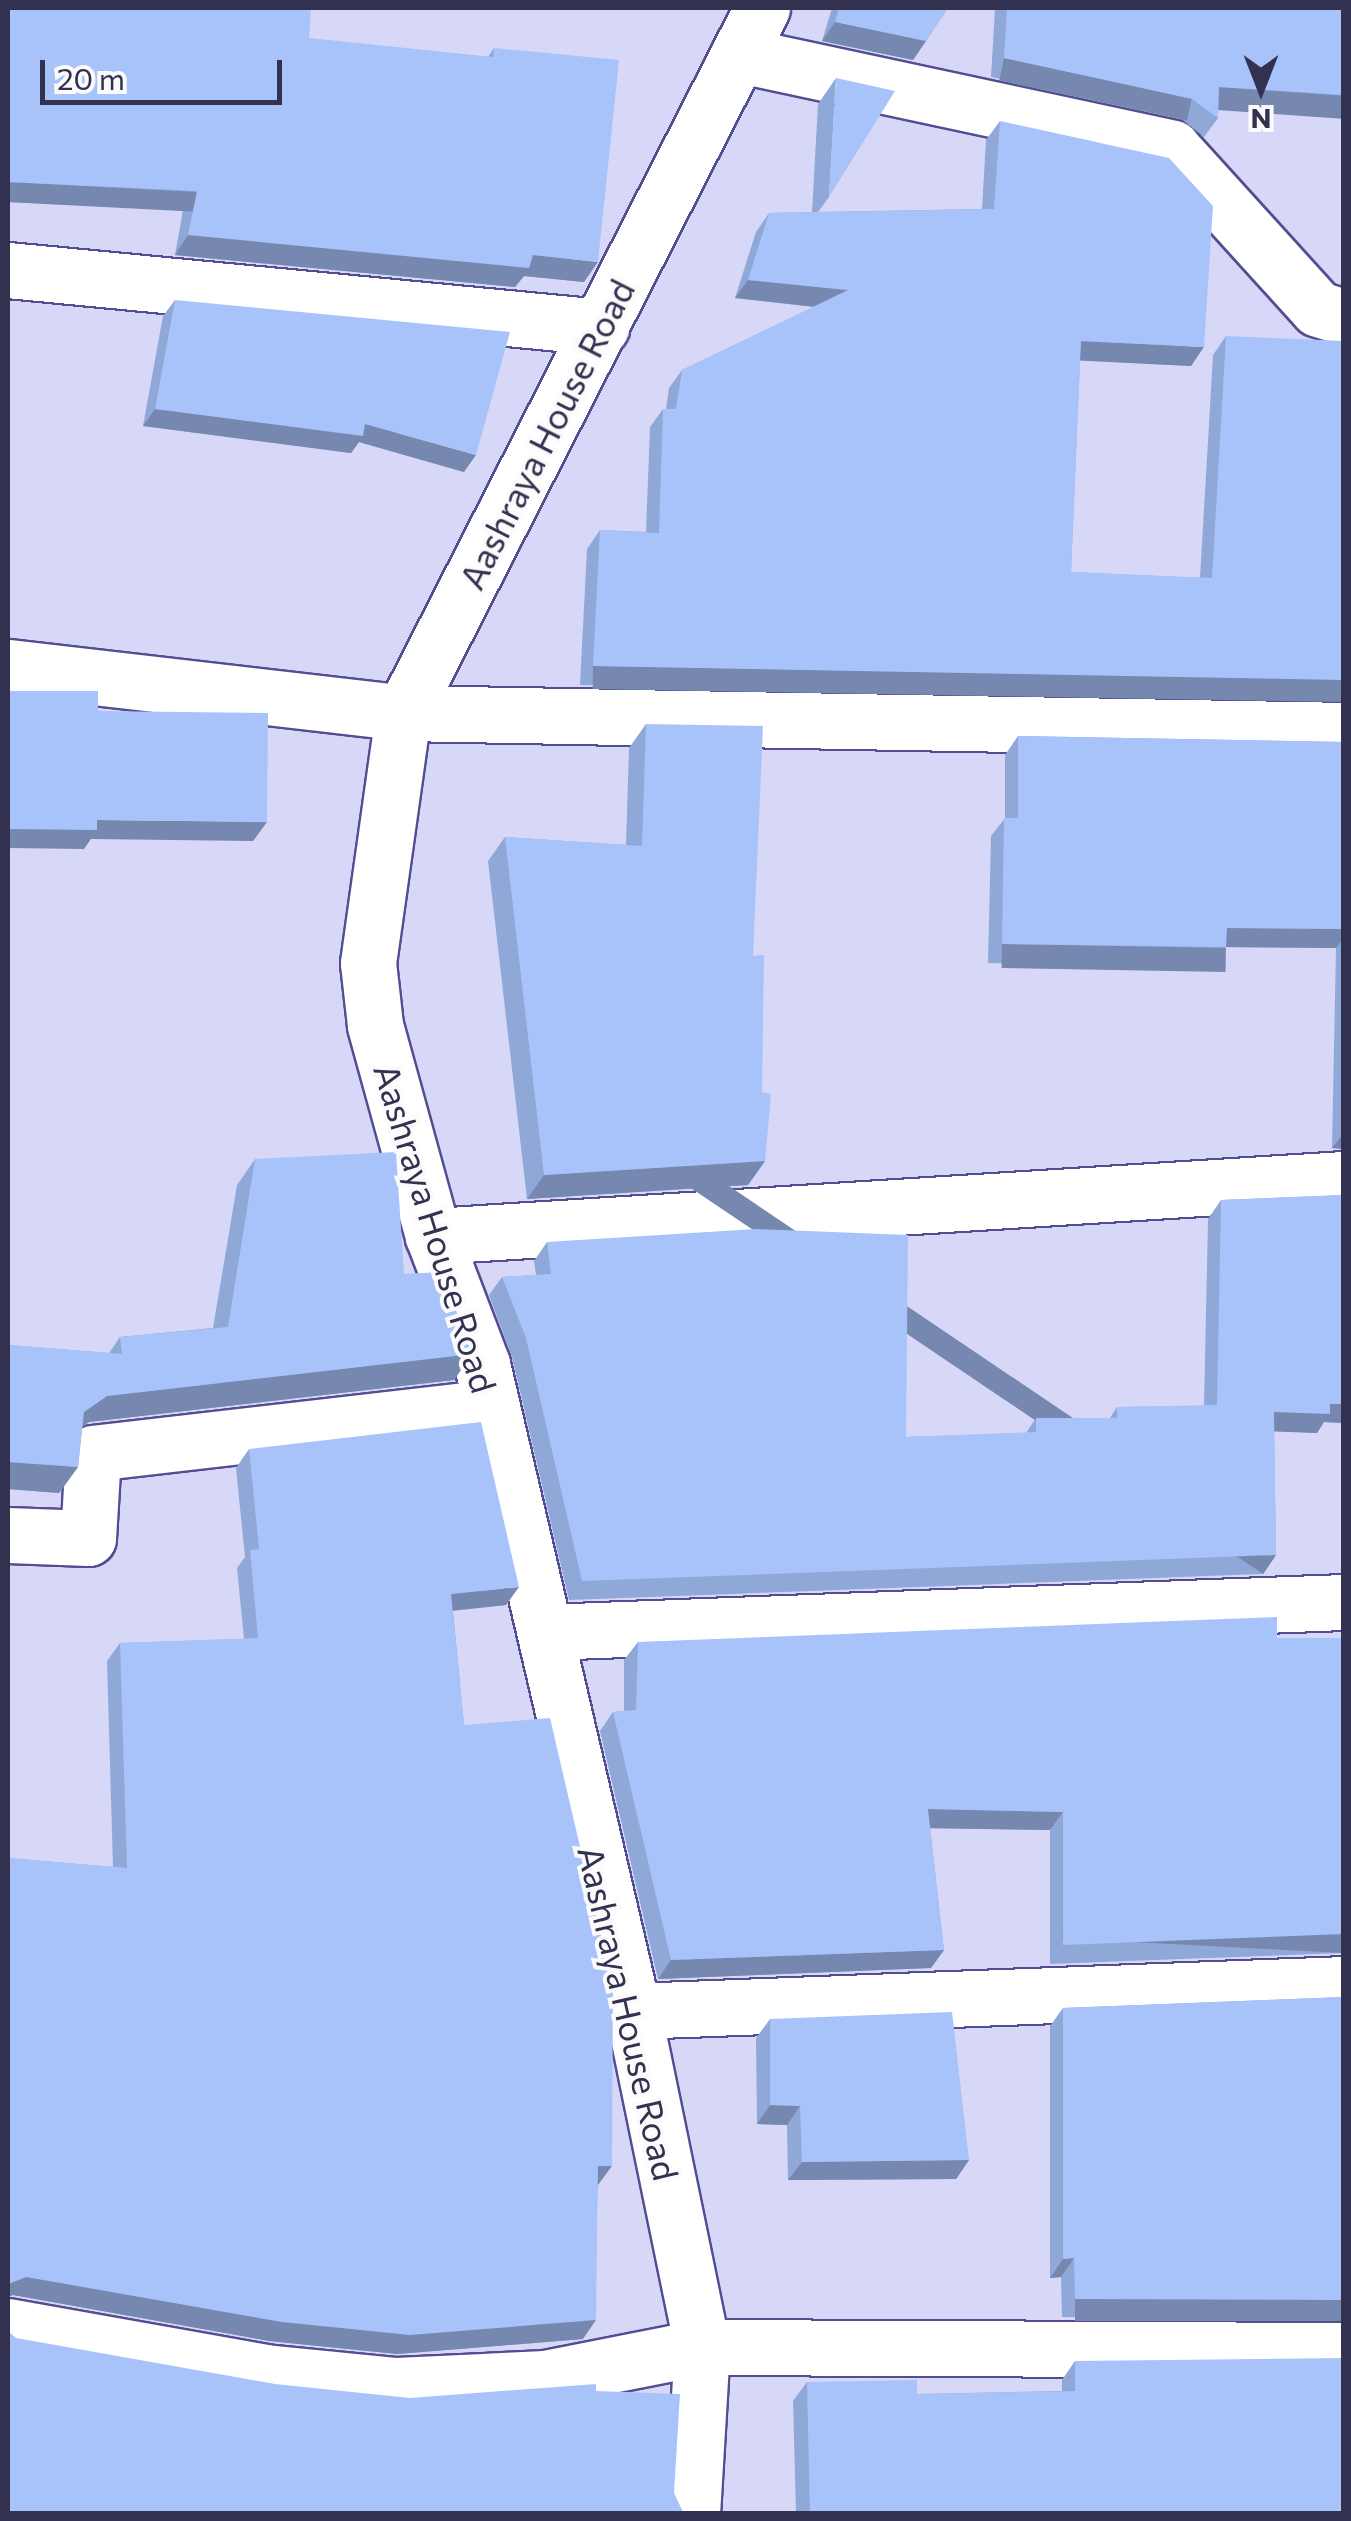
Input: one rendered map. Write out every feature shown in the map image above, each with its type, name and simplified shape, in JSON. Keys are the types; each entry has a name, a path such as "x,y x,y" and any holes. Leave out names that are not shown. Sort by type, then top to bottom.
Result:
{"street":[{"path":"751,31 1172,148 1318,309 1344,317"},
{"name":"Aashraya House Road","path":"692,2514 702,2348 633,2011 482,1364 433,1236 375,1025 368,963 404,713 751,31"},
{"path":"8,270 601,326"},
{"path":"8,667 404,713 1344,730"},
{"path":"433,1236 1344,1179"},
{"path":"8,1535 88,1538 93,1453 491,1407"},
{"path":"544,1632 1344,1602"},
{"path":"633,2011 1344,1984"},
{"path":"8,2326 265,2372 396,2385 544,2378 702,2348 1344,2350"}],"building":[{"path":"8,8 311,8 309,38 493,57 494,48 619,60 598,262 533,255 529,268 188,235 197,191 8,182"},
{"path":"839,8 948,8 926,41 835,22"},
{"path":"1007,8 1344,8 1344,95 1219,87 1218,118 1192,99 1004,58"},
{"path":"836,78 895,91 829,197"},
{"path":"1000,121 1169,158 1213,206 1204,347 1081,341 1071,572 1212,578 1226,336 1344,341 1344,680 593,666 600,530 659,533 663,409 676,409 682,370 848,290 748,280 769,213 994,209"},
{"path":"175,300 510,332 476,455 365,424 363,436 155,409"},
{"path":"8,691 98,691 98,711 268,713 267,822 97,820 97,830 8,829"},
{"path":"646,724 763,726 753,956 764,955 762,1092 771,1094 765,1161 544,1175 505,837 642,846"},
{"path":"1018,736 1344,742 1344,929 1227,928 1226,947 1002,944 1004,818 1018,818"},
{"path":"396,1152 404,1274 442,1272 472,1354 107,1396 84,1412 78,1467 8,1462 8,1345 122,1354 120,1337 228,1327 255,1159"},
{"path":"1344,1195 1344,1404 1330,1404 1330,1414 1274,1412 1276,1555 582,1581 526,1338 502,1277 551,1274 547,1242 756,1229 908,1235 906,1437 1036,1432 1036,1418 1117,1418 1117,1407 1217,1405 1221,1200"},
{"path":"481,1422 519,1587 451,1594 464,1725 550,1718 613,1988 612,2166 598,2166 596,2320 410,2335 282,2322 26,2277 8,2284 8,1858 127,1868 120,1643 258,1638 250,1550 259,1549 249,1449"},
{"path":"1277,1617 1277,1638 1344,1638 1344,1934 1063,1945 1063,1812 928,1809 944,1950 671,1960 613,1712 636,1710 638,1642"},
{"path":"1344,1997 1344,2300 1075,2299 1074,2258 1063,2259 1063,2008"},
{"path":"952,2012 969,2160 802,2162 800,2106 770,2105 770,2019"},
{"path":"8,2331 16,2338 275,2384 410,2398 596,2384 596,2391 680,2394 674,2493 684,2514 8,2514"},
{"path":"1344,2358 1344,2514 810,2514 807,2382 917,2380 917,2394 1075,2391 1075,2361"}]}
